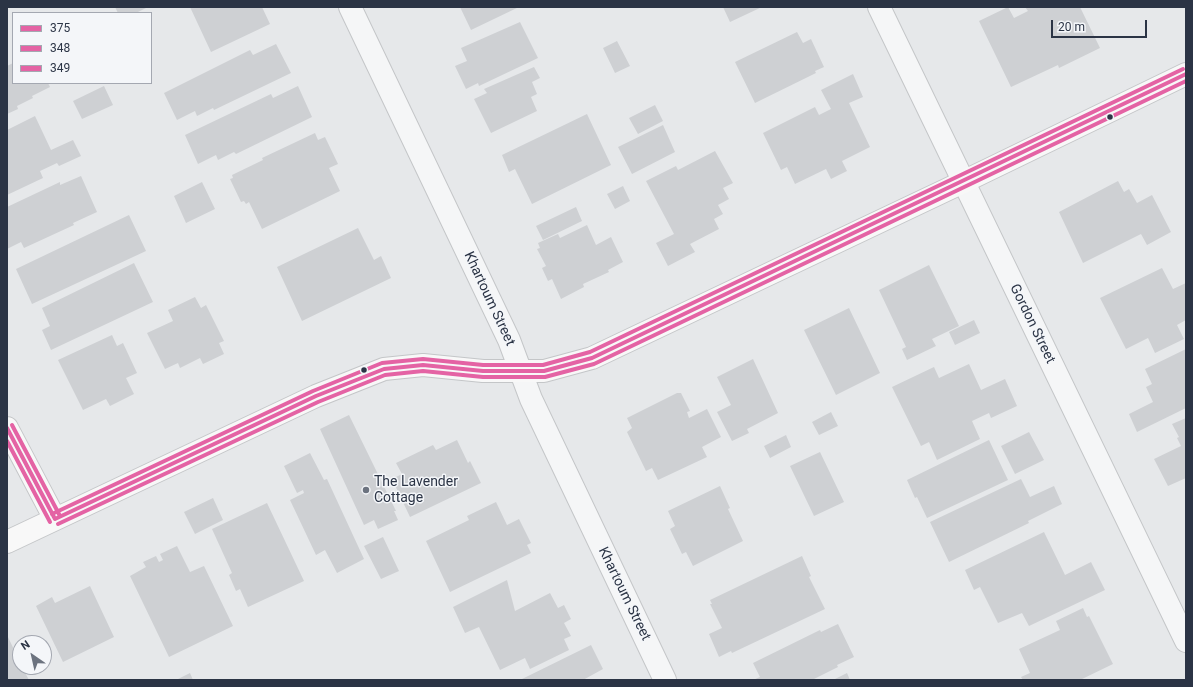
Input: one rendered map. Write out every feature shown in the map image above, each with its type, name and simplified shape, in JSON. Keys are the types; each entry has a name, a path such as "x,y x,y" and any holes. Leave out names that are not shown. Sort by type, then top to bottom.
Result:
{"street":[{"name":"Khartoum Street","path":"350,7 509,340 531,399 665,680"},
{"name":"Gordon Street","path":"879,7 1186,641"},
{"path":"7,542 316,396 384,369 423,365 483,371 544,371 592,358 963,182 1186,74"},
{"path":"7,428 55,519"}],"building":[{"path":"115,7 148,7 138,12 118,12"},
{"path":"190,7 262,7 270,24 211,52"},
{"path":"460,7 519,7 471,30"},
{"path":"723,7 762,7 730,22"},
{"path":"1008,7 1014,18 1028,11 1025,7 1080,7 1100,48 1059,68 1058,65 1011,87 979,21"},
{"path":"520,22 538,58 479,86 478,83 466,89 455,66 467,61 461,48"},
{"path":"797,32 803,43 811,39 824,67 815,71 816,73 755,103 735,62"},
{"path":"617,41 630,66 615,73 603,48"},
{"path":"276,44 291,73 214,110 213,108 197,116 195,111 177,120 164,93 250,50 253,55"},
{"path":"12,64 12,84 48,84 50,87 32,96 33,98 17,106 18,109 7,114 7,66"},
{"path":"534,67 540,78 532,82 537,94 531,97 537,111 491,133 474,99 487,93 484,89"},
{"path":"853,74 863,97 849,103 870,147 842,161 847,171 831,179 826,169 795,184 787,167 781,170 763,133 815,107 819,115 831,109 821,90"},
{"path":"104,86 113,105 82,119 73,101"},
{"path":"298,86 312,117 236,154 234,152 218,160 216,155 198,164 185,135 271,94 273,98"},
{"path":"655,105 663,121 638,134 629,118"},
{"path":"587,114 611,165 532,204 515,169 509,172 502,155"},
{"path":"35,116 51,150 73,140 81,156 59,166 57,163 40,171 43,178 7,195 7,130"},
{"path":"663,125 675,152 632,174 618,147"},
{"path":"315,133 318,140 325,137 338,164 329,168 340,191 262,229 249,202 246,204 244,201 241,202 230,179 233,178 232,175 263,160 262,158"},
{"path":"715,151 733,183 723,188 729,199 718,205 723,214 714,219 719,229 690,244 695,252 668,266 656,243 674,234 646,181 676,166 678,170"},
{"path":"81,176 97,212 73,223 74,225 24,248 21,242 7,249 7,207 60,182 60,185"},
{"path":"1118,181 1124,192 1129,189 1137,203 1152,195 1171,232 1147,245 1141,234 1083,263 1059,212"},
{"path":"202,182 215,209 186,223 174,196"},
{"path":"623,186 630,201 615,209 607,194"},
{"path":"576,207 582,221 543,240 536,226"},
{"path":"129,215 146,251 32,304 16,269"},
{"path":"587,225 596,245 611,237 623,262 608,270 609,272 583,284 584,287 561,299 552,279 548,281 542,268 546,266 537,249 540,248 538,243 558,234 560,238"},
{"path":"358,228 374,260 381,256 391,278 302,321 277,267"},
{"path":"134,263 153,302 51,350 42,330 50,326 42,308"},
{"path":"929,265 959,326 932,339 936,346 907,360 902,349 906,347 879,290"},
{"path":"1162,268 1173,289 1186,283 1186,320 1177,325 1184,339 1155,353 1148,338 1126,349 1100,298"},
{"path":"195,297 201,308 206,305 224,341 219,343 224,354 203,364 200,358 180,368 178,363 165,369 147,333 173,321 168,310"},
{"path":"849,308 880,373 836,395 804,330"},
{"path":"974,320 980,333 955,345 949,332"},
{"path":"112,335 117,346 123,343 137,373 126,378 134,394 110,406 106,399 83,410 58,360"},
{"path":"1186,349 1186,408 1137,432 1129,414 1153,402 1146,387 1152,384 1145,369"},
{"path":"753,359 778,413 747,429 749,433 732,441 717,412 731,405 717,377"},
{"path":"969,364 981,390 1005,379 1017,406 991,418 989,413 972,421 980,439 937,460 929,442 921,446 892,387 934,367 939,378"},
{"path":"677,393 681,393 690,411 687,412 689,418 707,409 721,437 702,447 707,457 658,480 652,468 646,471 627,432 632,428 627,418"},
{"path":"831,412 838,426 819,435 812,422"},
{"name":"The Lavender Cottage","path":"349,415 396,511 394,511 398,520 378,529 374,520 364,525 320,429"},
{"path":"1186,418 1186,478 1168,486 1154,459 1181,446 1177,438 1179,437 1172,424"},
{"path":"1029,432 1044,460 1015,474 1001,446"},
{"path":"786,435 791,447 770,458 764,446"},
{"path":"457,440 468,463 470,461 481,483 410,517 392,479 402,474 396,463 433,445 436,450"},
{"path":"989,440 1008,480 927,518 917,497 915,498 907,480"},
{"path":"820,452 844,502 814,516 790,466"},
{"path":"310,453 324,480 327,479 364,559 337,573 325,550 316,555 290,500 304,493 303,490 297,493 284,466"},
{"path":"1021,479 1030,497 1054,486 1062,504 1028,521 1029,523 949,562 930,522"},
{"path":"720,486 730,508 728,509 743,541 693,566 686,552 682,554 670,529 675,526 668,511"},
{"path":"213,498 223,520 195,534 184,512"},
{"path":"496,502 507,525 519,519 531,543 527,545 531,553 450,592 426,541 469,520 467,516"},
{"path":"267,503 304,581 248,607 240,589 236,591 229,575 232,573 212,529"},
{"path":"1044,532 1065,575 1091,562 1105,590 1029,626 1022,613 998,623 980,587 974,590 965,570"},
{"path":"383,537 399,571 381,579 364,546"},
{"path":"177,546 190,572 204,566 233,626 169,657 130,576 146,567 143,562 156,556 159,562 163,560 160,554"},
{"path":"802,556 811,576 809,577 825,609 732,653 731,651 719,657 709,634 722,628 710,604 712,604 710,600"},
{"path":"507,580 515,611 550,593 558,608 564,605 571,619 564,623 571,636 564,639 569,650 530,669 525,658 500,670 479,627 465,633 453,607"},
{"path":"90,586 114,637 63,662 52,639 52,635 50,635 36,606 52,597 55,603"},
{"path":"1083,608 1087,617 1089,616 1113,664 1080,680 1023,680 1021,677 1030,673 1019,649 1060,630 1056,621"},
{"path":"838,624 854,657 812,680 753,680 760,677 753,663 820,630 821,632"},
{"path":"7,635 12,645 12,675 26,675 29,680 7,680"},
{"path":"591,645 603,669 583,680 520,680"},
{"path":"190,673 193,680 176,680"},
{"path":"847,673 850,680 833,680"}],"transit line":[{"name":"349","path":"52,514 313,391 382,363 423,359 483,365 543,365 590,352 1183,69"},
{"name":"375","path":"55,519 316,396 384,369 423,365 483,371 544,371 592,358 1186,74"},
{"name":"348","path":"58,524 318,402 385,375 423,371 483,377 545,377 594,364 1186,81"},
{"name":"349","path":"12,425 60,516"},
{"name":"375","path":"7,428 55,519"},
{"name":"348","path":"7,441 50,522"}],"place":[{"name":"The Lavender Cottage","path":"366,490"}]}
